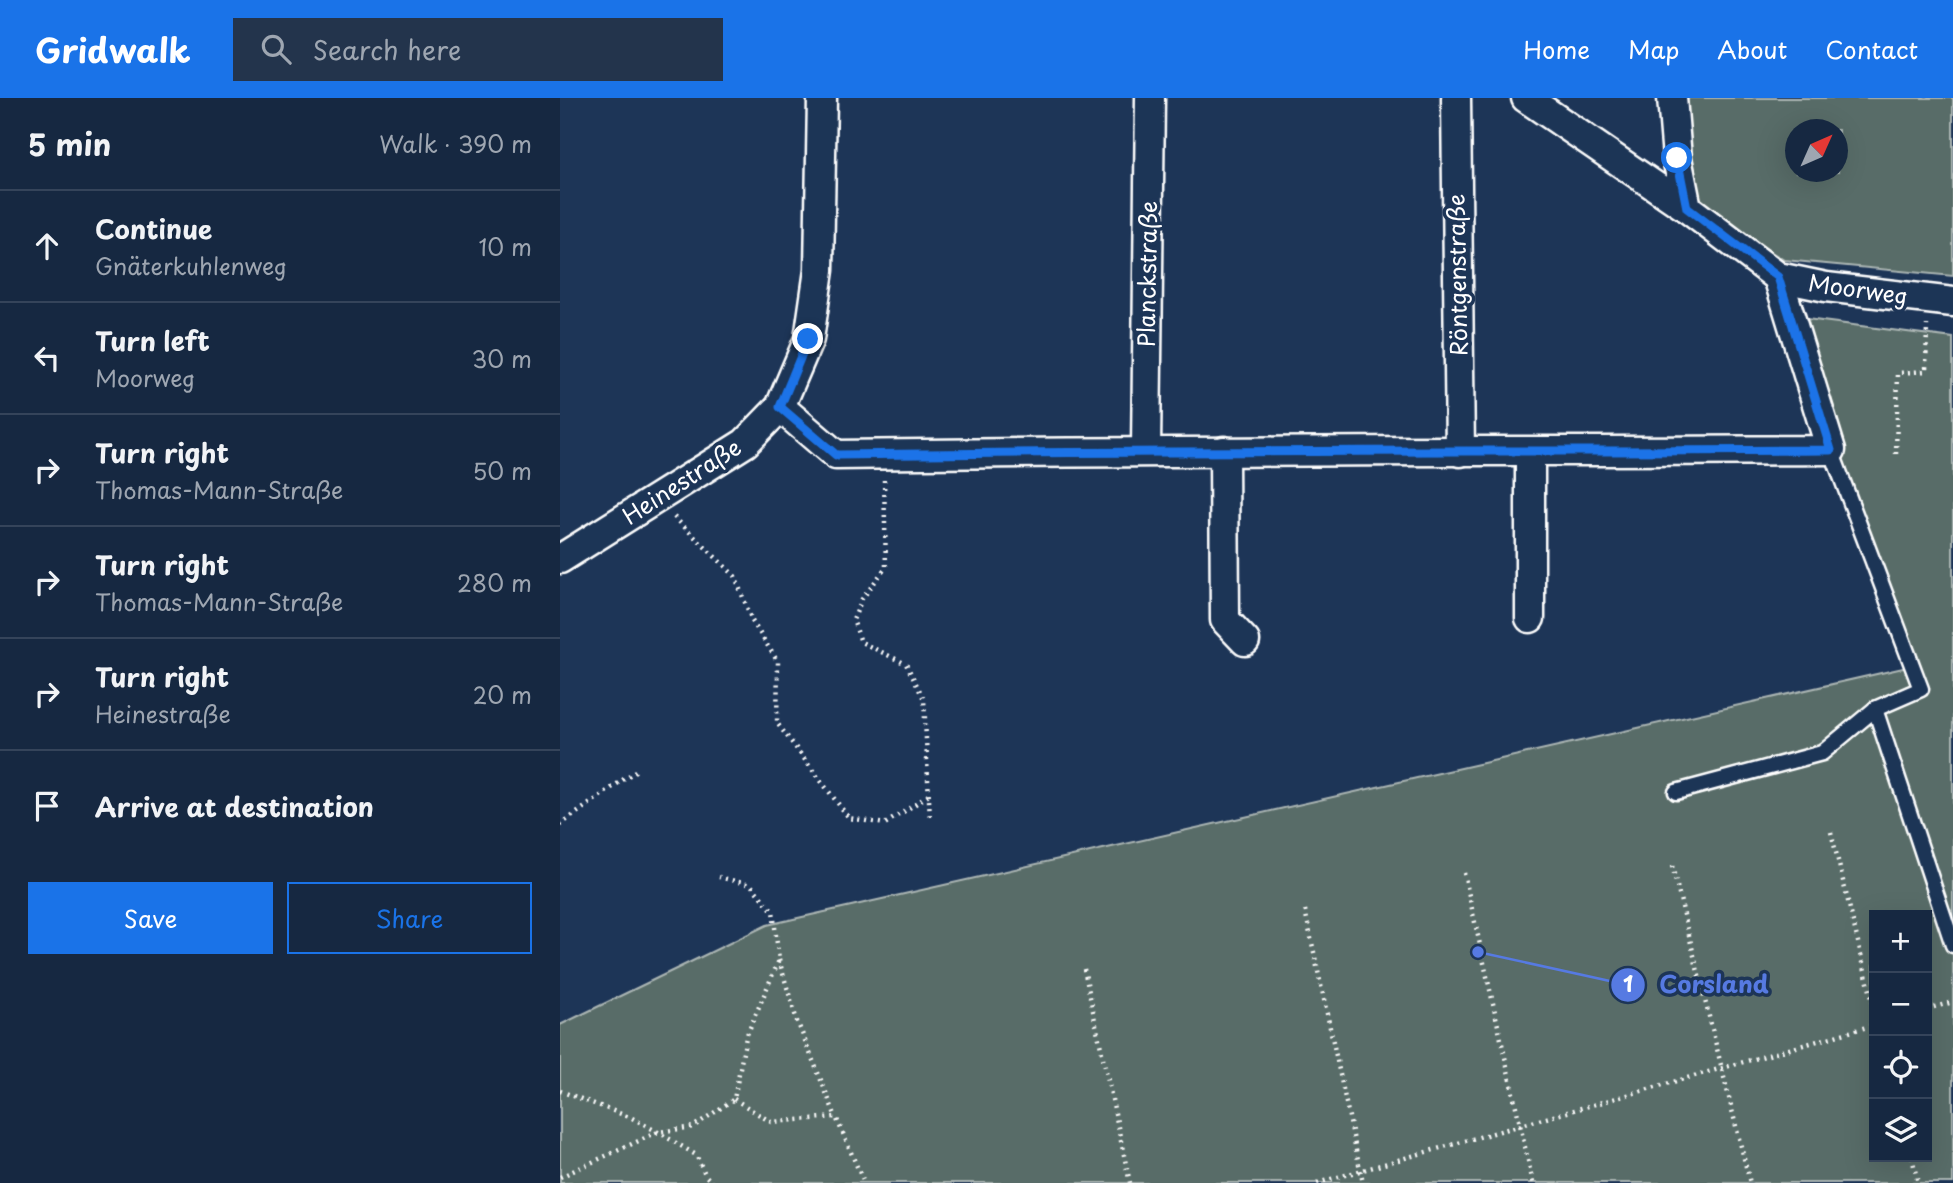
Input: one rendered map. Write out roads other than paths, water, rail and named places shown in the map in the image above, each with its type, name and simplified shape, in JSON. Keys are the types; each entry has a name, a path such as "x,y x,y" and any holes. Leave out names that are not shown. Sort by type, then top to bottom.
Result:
{"street":[{"name":"Heinestraße","path":"563,551 656,499 746,443 780,407 808,339 819,270 822,98"},
{"name":"Planckstraße","path":"1146,450 1150,98"},
{"name":"Röntgenstraße","path":"1456,98 1460,453"},
{"name":"Moorweg","path":"1526,98 1651,182 1778,277 1826,287 1940,301"},
{"path":"1672,98 1677,158 1687,208"},
{"path":"1651,182 1677,158"},
{"path":"780,407 836,455 1146,450 1460,453 1831,450 1778,277"},
{"path":"1224,451 1225,620 1245,640"},
{"path":"1530,452 1530,618"}],"lane":[{"path":"1676,792 1822,753 1875,709 1921,689 1831,450"},
{"path":"1875,709 1953,945"}],"place":[{"name":"Corsland","path":"1478,952"}]}
